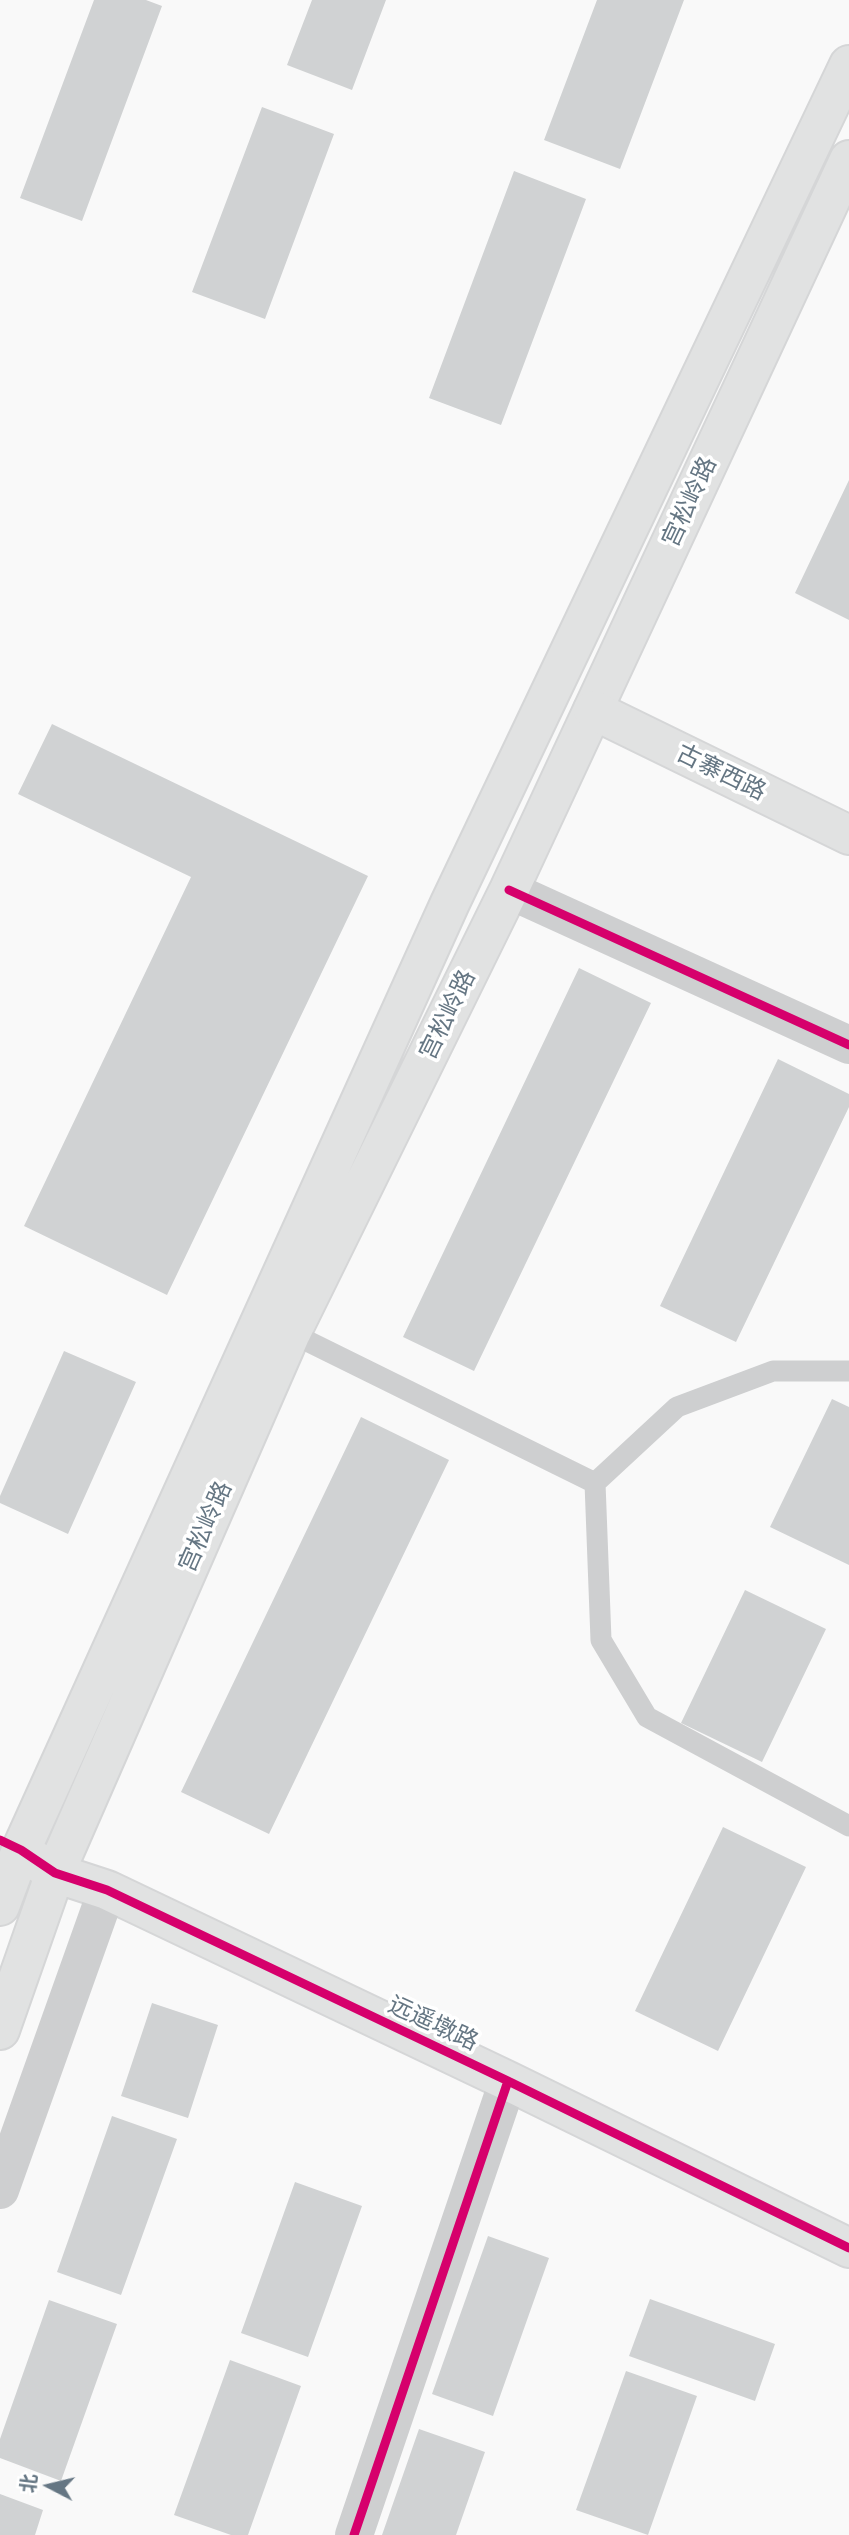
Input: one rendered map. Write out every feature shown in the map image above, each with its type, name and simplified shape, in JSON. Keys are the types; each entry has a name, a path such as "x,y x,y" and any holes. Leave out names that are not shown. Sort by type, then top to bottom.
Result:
{"main road":[{"path":"0,1906 10,1845 450,903 849,65"},
{"name":"宫松岭路","path":"0,2030 55,1873 291,1333 509,890 849,160"},
{"name":"古寨西路","path":"593,710 849,835"},
{"name":"远遥墩路","path":"10,1845 55,1873 107,1890 508,2081 849,2248"}],"street":[{"path":"509,890 849,1045"},
{"path":"0,2190 107,1890"},
{"path":"354,2535 508,2081"}],"lane":[{"path":"291,1333 595,1483"},
{"path":"849,1371 773,1371 677,1407 595,1483 601,1640 647,1717 849,1826"}],"building":[{"path":"94,0 146,0 162,6 82,221 20,198"},
{"path":"312,0 386,0 352,90 287,65"},
{"path":"597,0 684,0 620,169 544,140"},
{"path":"262,107 334,134 265,319 192,292"},
{"path":"514,171 586,199 501,425 429,398"},
{"path":"849,480 849,620 795,593"},
{"path":"52,724 368,876 167,1295 24,1226 191,877 18,794"},
{"path":"579,968 651,1003 474,1371 403,1337"},
{"path":"778,1059 849,1094 849,1107 736,1342 660,1306"},
{"path":"64,1351 136,1382 68,1534 0,1503 0,1496"},
{"path":"832,1399 849,1407 849,1565 770,1527"},
{"path":"361,1417 449,1460 269,1834 181,1792"},
{"path":"745,1590 826,1629 762,1762 681,1723"},
{"path":"723,1827 806,1867 718,2051 635,2011"},
{"path":"152,2003 218,2025 188,2118 121,2096"},
{"path":"112,2116 177,2139 121,2295 57,2272"},
{"path":"295,2182 362,2206 308,2357 241,2333"},
{"path":"488,2236 549,2258 493,2416 432,2394"},
{"path":"650,2299 775,2344 755,2401 629,2356"},
{"path":"49,2300 117,2324 61,2481 0,2458 0,2439"},
{"path":"230,2360 301,2386 248,2535 231,2535 174,2515"},
{"path":"626,2371 697,2396 648,2535 576,2510"},
{"path":"419,2429 485,2452 456,2535 382,2535"},
{"path":"0,2494 43,2510 35,2535 0,2535"}],"cycle path":[{"path":"509,890 849,1045"},
{"path":"0,1840 21,1850 55,1873 107,1890 508,2081 849,2248"},
{"path":"354,2535 508,2081"}]}
